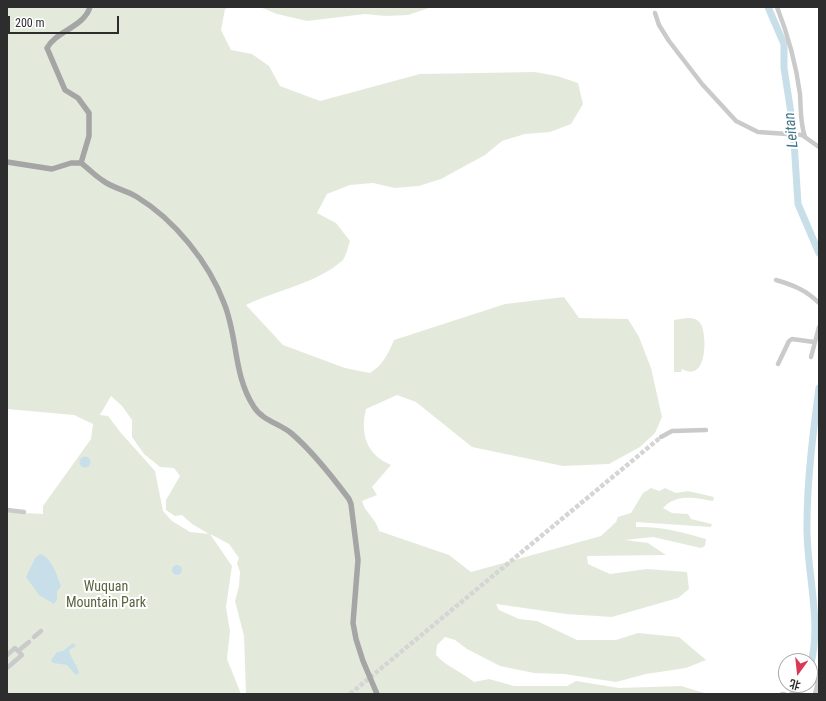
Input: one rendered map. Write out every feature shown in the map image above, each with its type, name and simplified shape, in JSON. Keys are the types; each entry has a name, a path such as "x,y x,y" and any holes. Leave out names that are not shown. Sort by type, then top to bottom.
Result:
{"main road":[{"path":"81,163 89,136 89,113 78,98 65,90 47,48 51,40 81,19 90,7"},
{"path":"7,162 52,169 71,163 81,163 102,181 137,197 173,226 184,237 216,284 225,304 233,328 237,367 255,409 291,433 349,499 351,504 358,560 353,623 363,661 377,694"}],"street":[{"path":"777,7 789,38 800,94 803,136"},
{"path":"655,13 659,25 669,41 697,78 736,121 758,132 803,136 819,147"},
{"path":"776,280 792,284 809,293 819,302"},
{"path":"811,357 819,327"},
{"path":"778,364 789,341 792,339 814,342"},
{"path":"661,437 672,431 706,430"},
{"path":"7,510 24,512"},
{"path":"34,637 41,631"},
{"path":"18,651 29,642"},
{"path":"7,655 15,648 22,654 7,668"}],"green space":[{"name":"Wuquan Mountain Park","path":"7,7 232,7 225,9 221,30 231,50 252,54 269,66 280,86 320,101 420,74 535,72 557,76 578,83 583,104 571,124 550,132 525,134 502,141 485,155 441,179 419,186 395,188 373,183 350,185 327,194 317,213 336,223 350,241 342,261 331,269 308,281 246,305 283,345 345,368 370,373 375,370 385,359 394,340 505,304 564,297 579,318 628,319 639,337 651,368 662,417 655,433 640,447 609,464 563,466 472,447 416,402 397,395 366,409 364,427 367,442 376,455 391,465 372,487 377,495 362,501 363,505 378,526 379,531 449,555 471,572 601,536 616,522 618,517 631,513 643,493 651,488 659,491 665,488 676,493 688,491 714,497 713,501 680,498 668,503 663,508 672,513 688,514 691,519 712,524 711,527 636,522 636,527 654,527 706,539 705,546 701,548 653,537 625,540 648,543 666,555 587,556 588,564 610,574 647,569 687,572 689,589 678,598 612,617 566,614 496,604 499,610 519,619 537,621 577,640 616,640 638,633 679,637 706,660 686,668 646,674 616,682 564,674 534,673 500,666 467,649 455,640 445,637 437,645 436,655 445,663 474,682 489,679 514,686 567,686 576,681 619,688 681,686 708,694 246,694 244,636 235,601 239,586 240,572 237,563 239,558 229,544 210,534 232,566 226,607 230,631 227,659 241,694 7,694 7,512 43,514 43,506 91,439 93,424 74,415 7,409","holes":["111,396 122,406 132,420 132,437 144,454 160,467 174,468 180,476 166,500 166,510 175,516 182,515 192,524 209,534 190,532 172,521 163,511 155,471 108,416 100,415"]},
{"path":"260,7 432,7 408,15 386,16 365,14 307,21 277,14"},
{"path":"692,318 700,323 704,335 704,354 697,369 691,372 682,369 681,372 674,372 674,320"}],"water":[{"path":"83,457 87,457 89,458 89,466 83,467 80,464 80,460"},
{"path":"40,554 51,563 61,586 57,592 57,600 54,604 39,595 26,577 35,558"},
{"path":"175,565 179,565 181,566 181,574 175,575 172,572 172,568"},
{"path":"73,643 76,646 69,650 79,673 76,675 67,665 53,663 51,660 57,652 63,651"}],"waterway":[{"name":"Leitan","path":"768,7 784,44 784,68 793,126 798,204 819,253"},
{"name":"Leitan","path":"813,653 815,633 807,543 807,509 819,388"}],"tunnel":[{"path":"350,694 661,437"}]}
